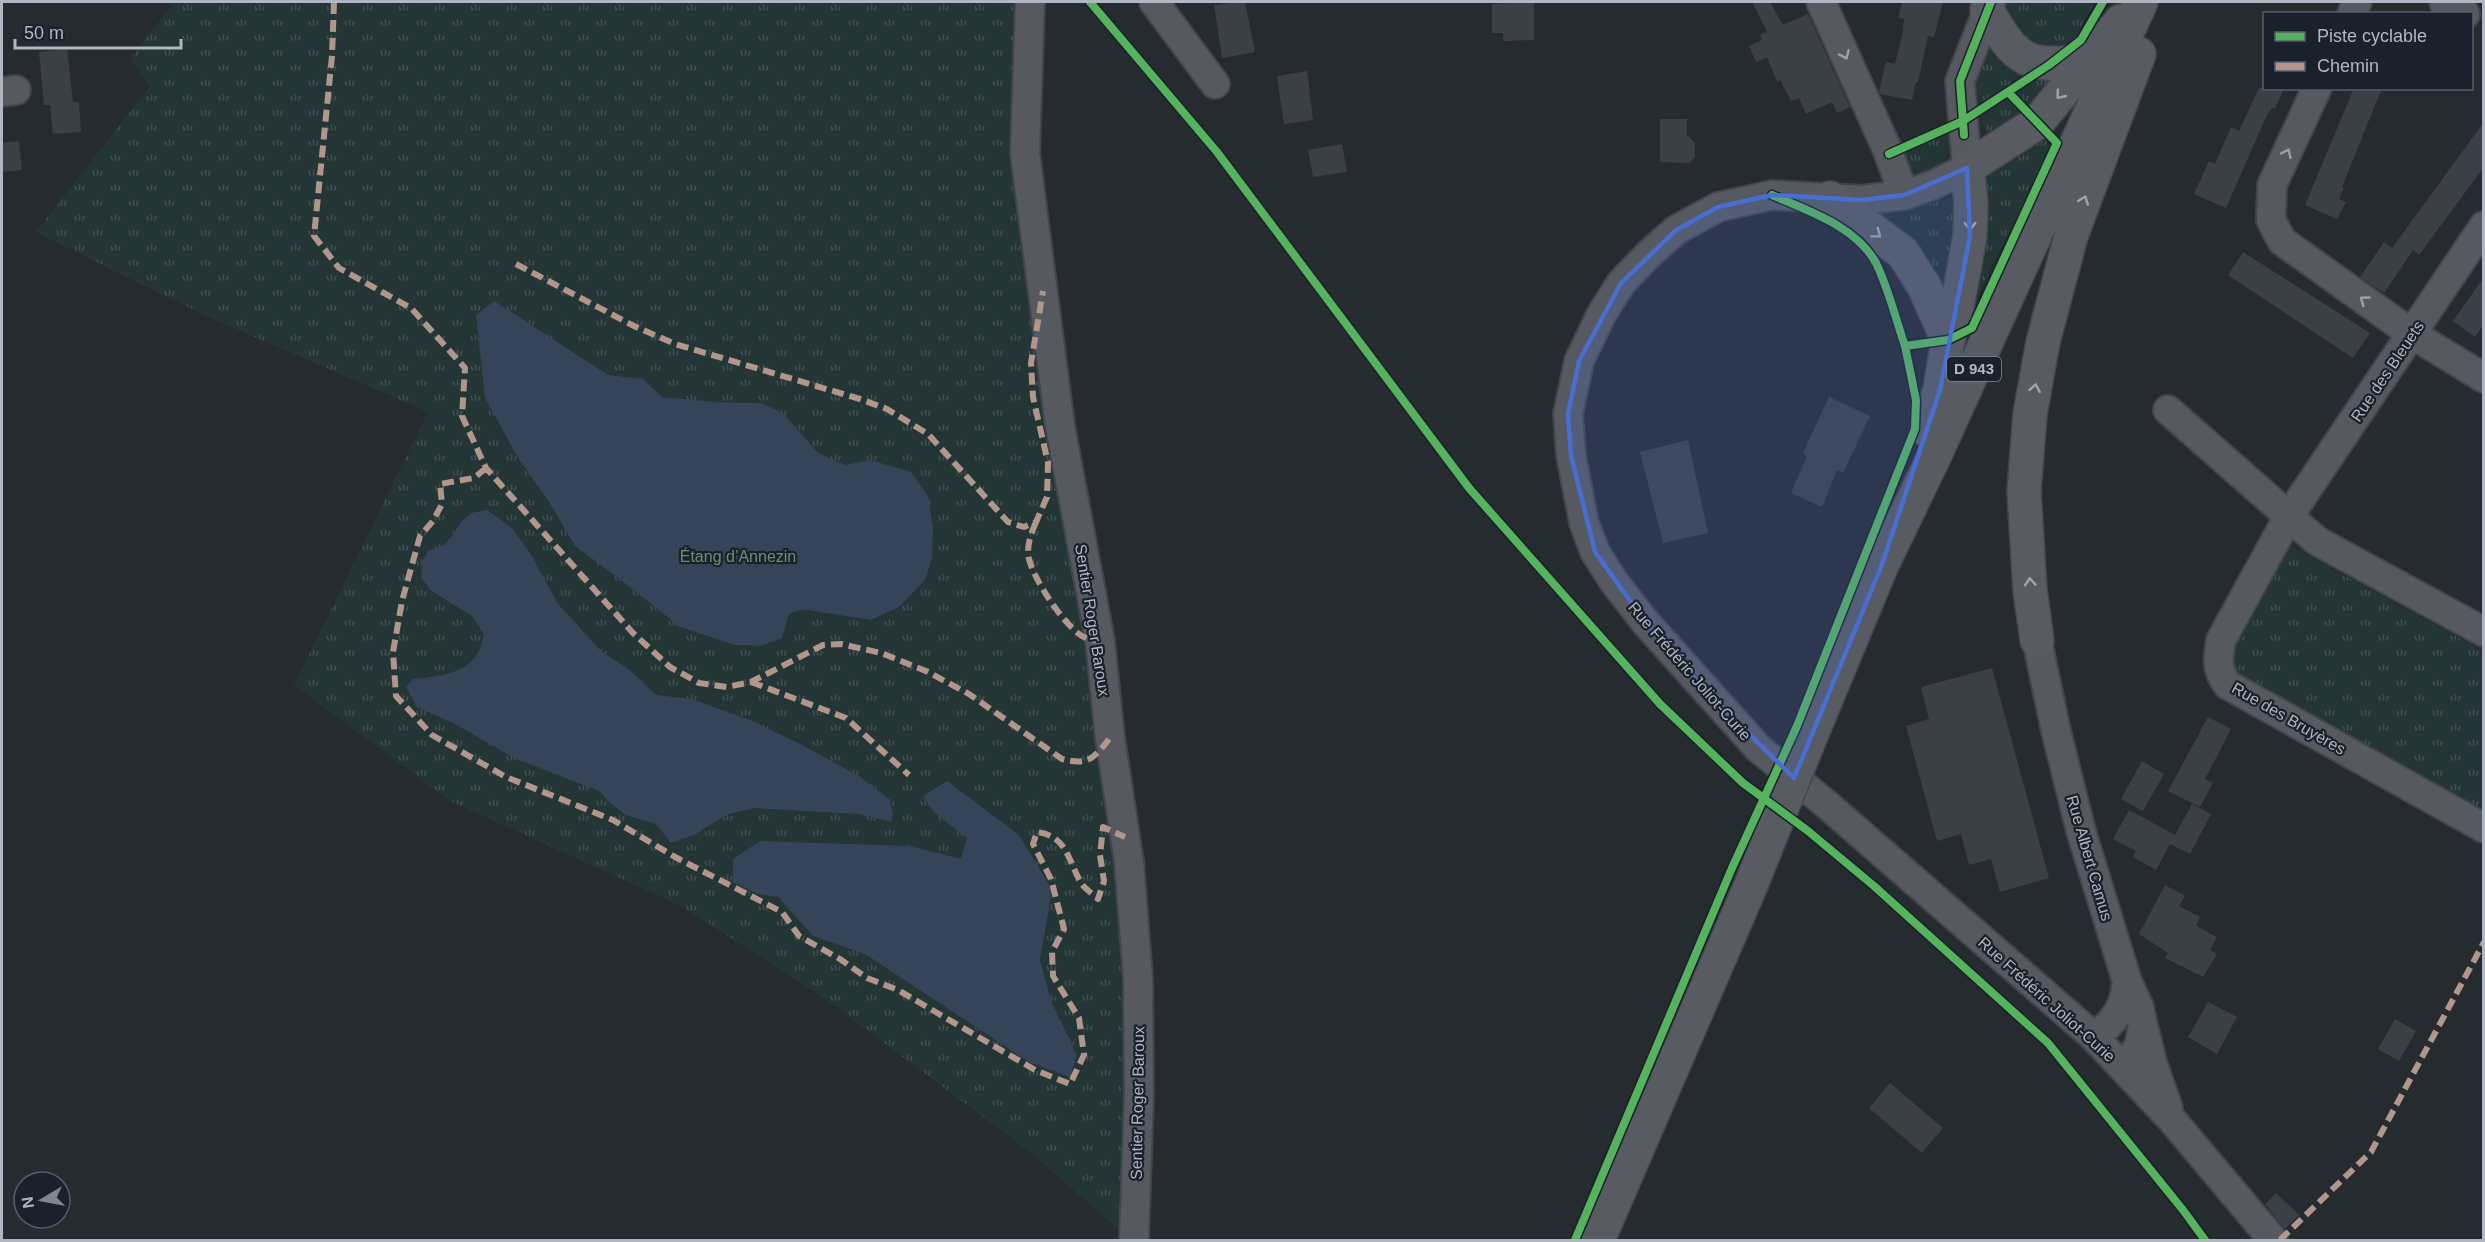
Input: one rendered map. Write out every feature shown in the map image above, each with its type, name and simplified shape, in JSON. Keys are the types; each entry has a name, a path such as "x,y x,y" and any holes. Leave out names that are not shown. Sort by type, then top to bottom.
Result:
{"main road":[{"path":"1881,567 1941,390 1948,340 1957,307 1970,236 1971,202 1967,168 2037,123 2087,60 2139,2"},
{"name":"D 943","path":"1598,1240 1751,885 1881,567 1934,457 2139,2"},
{"path":"2037,640 2030,590 2024,490 2034,393 2043,342 2071,236 2149,28 2146,2"},
{"path":"1989,6 2003,38 2014,52 2049,65 2087,60"},
{"path":"1830,198 1903,253 1924,286 1948,340"}],"street":[{"name":"Sentier Roger Baroux","path":"1029,2 1025,153 1060,426 1100,641 1110,738 1129,862 1138,980 1139,1095 1134,1240"},
{"path":"1154,2 1215,84"},
{"path":"1821,2 1887,149 1904,195"},
{"path":"2444,2 2462,12"},
{"path":"1967,168 1960,81 1989,6"},
{"path":"2316,90 2272,184 2271,220 2282,241 2412,334 2484,378"},
{"name":"Rue Frédéric Joliot-Curie","path":"1967,168 1933,186 1904,195 1862,200 1772,195 1718,207 1676,230 1648,255 1621,283 1601,315 1579,361 1568,414 1571,456 1584,523 1595,552 1614,582 1646,623 1758,748 1825,803 2094,1037 2173,1121 2273,1240"},
{"name":"Rue des Bleuets","path":"2289,516 2484,226"},
{"path":"2168,410 2317,541 2484,632"},
{"name":"Rue des Bruyères","path":"2289,516 2220,639 2218,663 2221,676 2228,685 2484,828"},
{"name":"Rue Albert Camus","path":"2037,640 2069,785 2127,981 2139,1007 2158,1082 2173,1121"},
{"path":"2094,1037 2104,1030 2116,1016 2126,999 2127,981"},
{"path":"2124,1069 2139,1046 2144,1026"}],"highlighted area":[{"path":"1967,168 1970,236 1940,390 1881,567 1794,778 1704,690 1646,623 1595,552 1571,456 1568,414 1579,361 1621,283 1676,230 1718,207 1772,195 1862,200 1904,195"}],"green space":[{"name":"Étang d’Annezin","path":"174,2 1021,2 1025,153 1110,738 1134,1240 1131,1240 1030,1152 821,996 681,906 450,801 294,685 428,412 206,316 36,232 150,86 130,59"},
{"path":"2007,2 2094,2 2074,42 2047,55 2007,22"},
{"path":"1992,31 2066,73 2038,115 1989,136 1981,120 1976,79"},
{"path":"1950,131 1949,147 1945,159 1937,168 1923,176 1908,171 1900,154"},
{"path":"2040,132 2053,144 1964,323 1977,174"},
{"path":"1964,193 1949,319 1866,212 1929,204"},
{"path":"2290,546 2483,651 2483,814 2234,675 2229,652"}],"water":[{"path":"494,301 608,375 643,379 662,397 761,403 783,413 818,453 845,465 870,460 911,472 928,496 933,527 932,558 925,580 899,607 871,620 802,609 789,614 782,638 761,646 735,645 680,627 575,546 551,505 517,456 485,398 476,315"},
{"path":"487,510 512,528 530,553 558,604 602,652 630,670 656,695 692,699 755,722 802,745 859,776 889,799 893,813 891,822 858,814 755,808 728,814 694,835 671,843 656,824 626,815 599,791 514,758 455,724 417,707 406,687 413,679 449,673 466,666 478,653 484,634 472,616 430,590 421,577 423,560 428,551 444,545 461,522 471,513"},
{"path":"947,781 1019,835 1052,890 1040,960 1051,1001 1077,1055 1070,1077 1029,1062 865,954 813,936 778,897 758,894 733,882 733,859 760,841 909,846 961,859 967,838 934,812 923,796"}],"building":[{"path":"1245,2 1255,52 1222,58 1214,5"},
{"path":"1534,2 1534,40 1503,41 1503,33 1492,33 1492,4"},
{"path":"1752,2 1770,2 1783,25 1808,14 1850,107 1837,113 1832,102 1806,114 1799,98 1791,101 1780,80 1777,82 1767,57 1756,62 1749,46 1762,40 1760,35 1767,32"},
{"path":"1902,2 1943,2 1934,37 1928,36 1912,100 1880,94 1879,91 1886,62 1895,64 1903,31 1904,19 1898,18"},
{"path":"67,49 73,102 79,102 81,132 53,134 50,105 44,105 39,52"},
{"path":"1307,71 1313,120 1284,124 1277,76"},
{"path":"2259,88 2283,90 2275,109 2272,108 2266,117 2226,208 2194,194 2209,161 2215,164 2231,127 2239,131"},
{"path":"2353,90 2381,90 2342,187 2344,188 2339,199 2346,202 2337,219 2305,205"},
{"path":"1660,119 1687,119 1687,135 1695,143 1695,157 1690,163 1660,162"},
{"path":"2484,122 2484,167 2419,255 2413,250 2384,293 2360,277 2384,242 2392,248"},
{"path":"19,141 22,170 2,172 2,143"},
{"path":"1342,144 1347,172 1313,177 1308,150"},
{"path":"2243,252 2370,333 2353,358 2228,275"},
{"path":"2484,277 2484,324 2475,337 2453,321"},
{"path":"1829,397 1870,416 1843,473 1837,470 1822,507 1791,493 1807,456 1803,453"},
{"path":"1688,440 1708,533 1663,543 1640,452"},
{"path":"1992,668 2049,878 2000,892 1991,859 1969,865 1961,834 1937,841 1906,726 1929,719 1921,687"},
{"path":"2208,717 2231,729 2205,779 2213,783 2200,807 2168,791"},
{"path":"2142,761 2164,774 2143,811 2121,799"},
{"path":"2192,804 2211,814 2190,854 2170,844 2156,870 2133,857 2136,851 2113,839 2129,810 2175,835"},
{"path":"2165,885 2185,896 2179,906 2200,917 2196,926 2217,937 2210,950 2217,954 2203,977 2165,958 2168,953 2139,934"},
{"path":"2208,1002 2237,1017 2217,1054 2188,1037"},
{"path":"2395,1019 2416,1031 2399,1061 2378,1049"},
{"path":"1890,1083 1943,1128 1922,1153 1869,1108"},
{"path":"2276,1193 2299,1215 2285,1229 2265,1204"}],"marked path":[{"path":"334,2 332,56 314,236 339,268 411,308 465,368 462,416 486,468 633,633 670,667 699,683 727,687 751,682 823,645 841,644 881,653 926,671 969,694 1062,759 1071,761 1090,759 1110,738"},
{"path":"516,264 634,326 675,344 887,409 928,434 1008,522 1024,527 1036,522 1047,497 1048,463 1033,397 1031,363 1043,291"},
{"path":"486,468 474,478 440,484 442,504 433,521 420,536 402,601 393,652 396,696 432,735 506,777 613,820 675,857 782,912 799,936 840,959 867,978 898,990 1035,1070 1070,1084 1084,1055 1079,1018 1053,976 1052,952 1064,929 1051,879 1033,844 1037,832 1055,838 1065,850 1081,883 1098,899 1104,881 1100,855 1103,827 1125,837"},
{"path":"1036,522 1028,549 1029,559 1037,578 1067,622 1084,637 1100,641"},
{"path":"751,682 846,718 909,775"},
{"path":"2280,1240 2371,1152 2484,942"}],"cycle path":[{"path":"1090,2 1217,152 1469,488 1660,704 1743,783 1808,831 1874,886 2048,1043 2205,1240"},
{"path":"1964,135 1960,81 1991,2"},
{"path":"1889,154 1963,121 2049,65 2081,40 2103,2"},
{"path":"1575,1240 1732,868 1797,726 1915,429 1916,400 1905,346 1948,340 1972,328 2057,143 2008,92"},
{"path":"1772,195 1844,229 1867,250 1876,263 1884,282 1905,346"}]}
